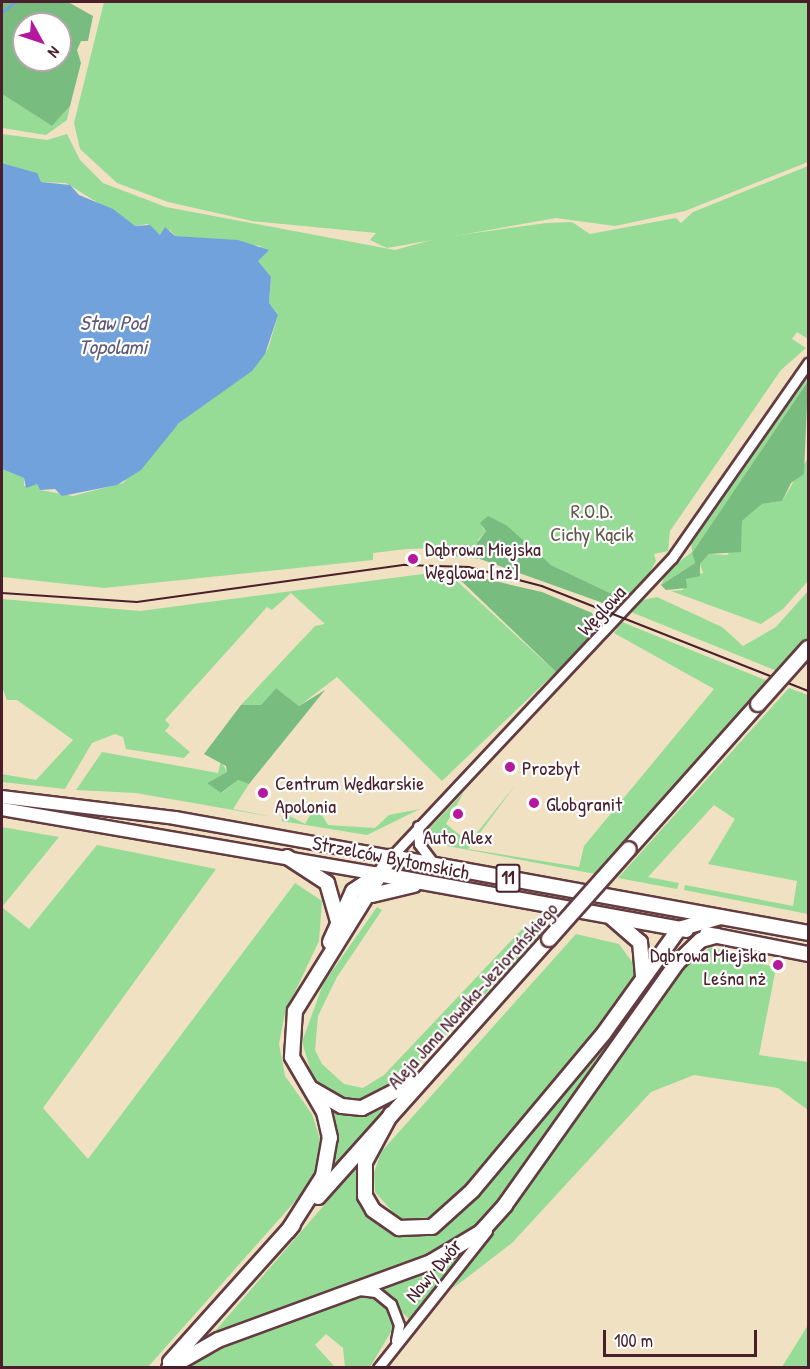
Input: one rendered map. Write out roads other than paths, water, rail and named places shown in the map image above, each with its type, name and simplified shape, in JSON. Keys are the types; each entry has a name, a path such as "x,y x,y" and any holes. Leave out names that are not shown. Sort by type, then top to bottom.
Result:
{"main road":[{"name":"Aleja Jana Nowaka-Jeziorańskiego","path":"167,1368 808,648"},
{"name":"Strzelców Bytomskich","path":"2,797 175,818 436,866 657,902 808,933"},
{"name":"Strzelców Bytomskich","path":"2,809 287,857 808,954"},
{"path":"287,857 327,883 338,922"},
{"path":"326,956 338,922 353,891 378,874 391,857"},
{"path":"288,1230 329,1159 324,1112 294,1064 290,1034 295,1011 326,956 372,895 378,874"},
{"path":"372,895 426,884"},
{"path":"657,902 679,929 677,963"},
{"path":"608,915 640,942 645,957 643,980"},
{"path":"391,1114 365,1162 365,1196 373,1210 399,1228 432,1227 472,1191 643,980 679,929 728,916"},
{"path":"167,1368 218,1340 359,1290 453,1251 497,1216 677,963 701,940 716,936"},
{"path":"307,1085 342,1106 362,1108 398,1092 432,1068"}],"street":[{"name":"Węglowa","path":"391,857 672,558 808,363"},
{"path":"418,826 422,851 436,866"},
{"name":"Nowy Dwór","path":"378,1368 497,1216"},
{"name":"Nowy Dwór","path":"359,1290 381,1295 395,1310 399,1332 393,1346"}],"water":[{"name":"Staw Pod Topolami","path":"2,163 37,173 41,182 70,185 79,195 113,209 135,226 150,225 160,235 165,227 175,236 238,240 269,250 258,261 271,277 269,303 278,315 265,354 252,371 179,423 141,470 117,485 62,496 55,489 40,490 37,484 26,488 24,478 2,469"}],"waterway":[{"path":"2,12 15,2"}],"tram line":[{"path":"2,593 137,602 404,565 469,567 542,586 808,691"}],"place":[{"name":"Dąbrowa Miejska Węglowa [nż]","path":"413,559"},
{"name":"Prozbyt","path":"510,767"},
{"name":"Centrum Wędkarskie Apolonia","path":"263,793"},
{"name":"Globgranit","path":"534,803"},
{"name":"Auto Alex","path":"458,814"},
{"name":"Dąbrowa Miejska Leśna nż","path":"778,965"}],"park label":[{"name":"R.O.D. Cichy Kącik","path":"592,522"}]}
